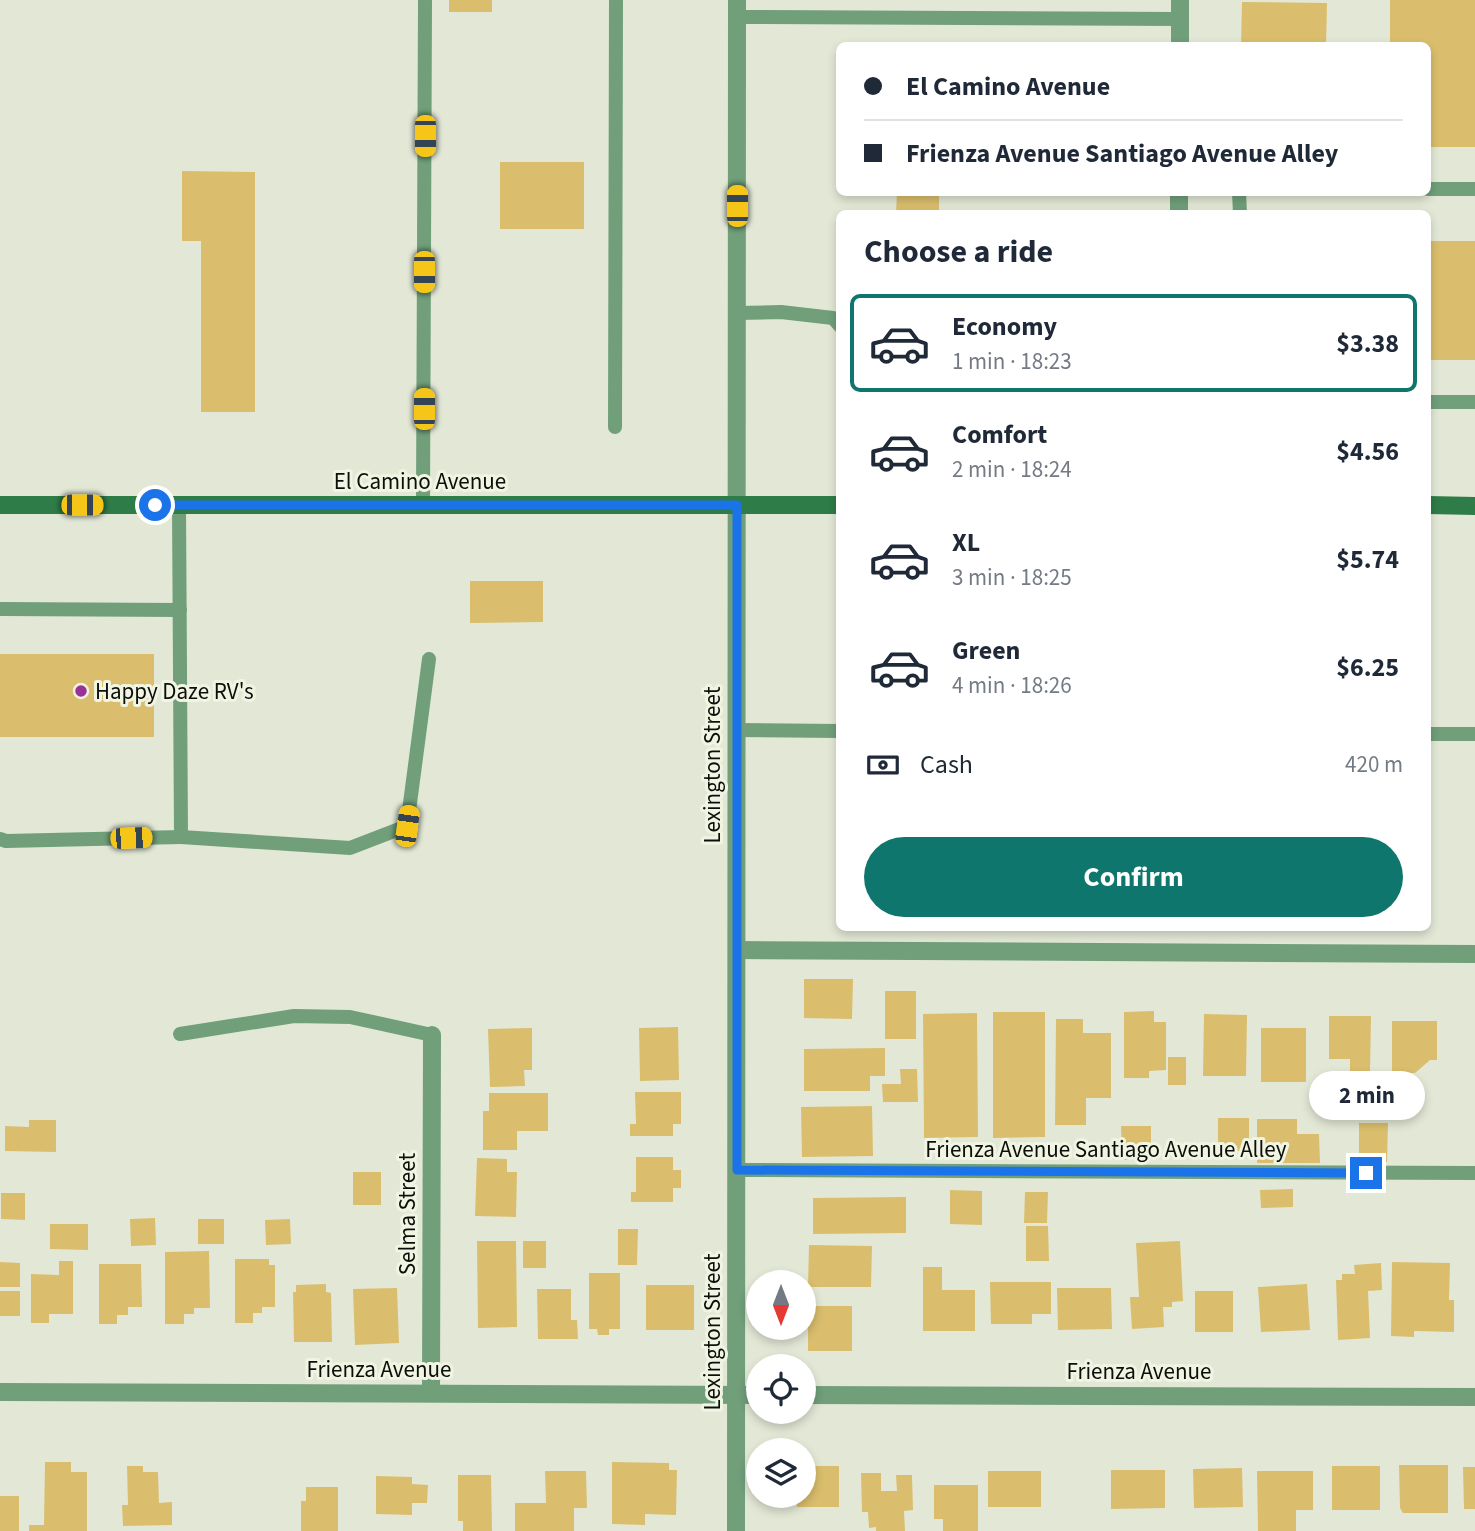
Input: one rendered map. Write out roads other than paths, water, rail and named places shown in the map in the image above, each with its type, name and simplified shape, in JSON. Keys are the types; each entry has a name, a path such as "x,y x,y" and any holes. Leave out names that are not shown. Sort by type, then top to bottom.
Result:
{"main road":[{"name":"El Camino Avenue","path":"0,505 836,505"},
{"path":"1431,505 1475,506"}],"street":[{"path":"1180,0 1180,42"},
{"name":"Lexington Street","path":"736,1531 737,9"},
{"path":"737,950 1475,954"},
{"name":"Selma Street","path":"431,1394 432,1035"},
{"name":"Frienza Avenue","path":"0,1392 746,1394"},
{"name":"Frienza Avenue","path":"816,1395 1475,1397"}],"lane":[{"path":"423,505 425,0"},
{"path":"615,427 616,0"},
{"path":"737,9 1180,19"},
{"path":"1431,189 1475,189"},
{"path":"737,313 781,312 833,318 836,321"},
{"path":"1431,402 1475,402"},
{"path":"179,505 181,837"},
{"path":"0,609 180,610"},
{"path":"0,839 181,837 350,848 407,826 429,659"},
{"path":"737,730 836,731"},
{"path":"1431,733 1475,734"},
{"path":"180,1034 294,1016 350,1017 432,1035"},
{"name":"Frienza Avenue Santiago Avenue Alley","path":"737,1170 1475,1174"}],"place":[{"name":"Happy Daze RV's","path":"81,691"}]}
